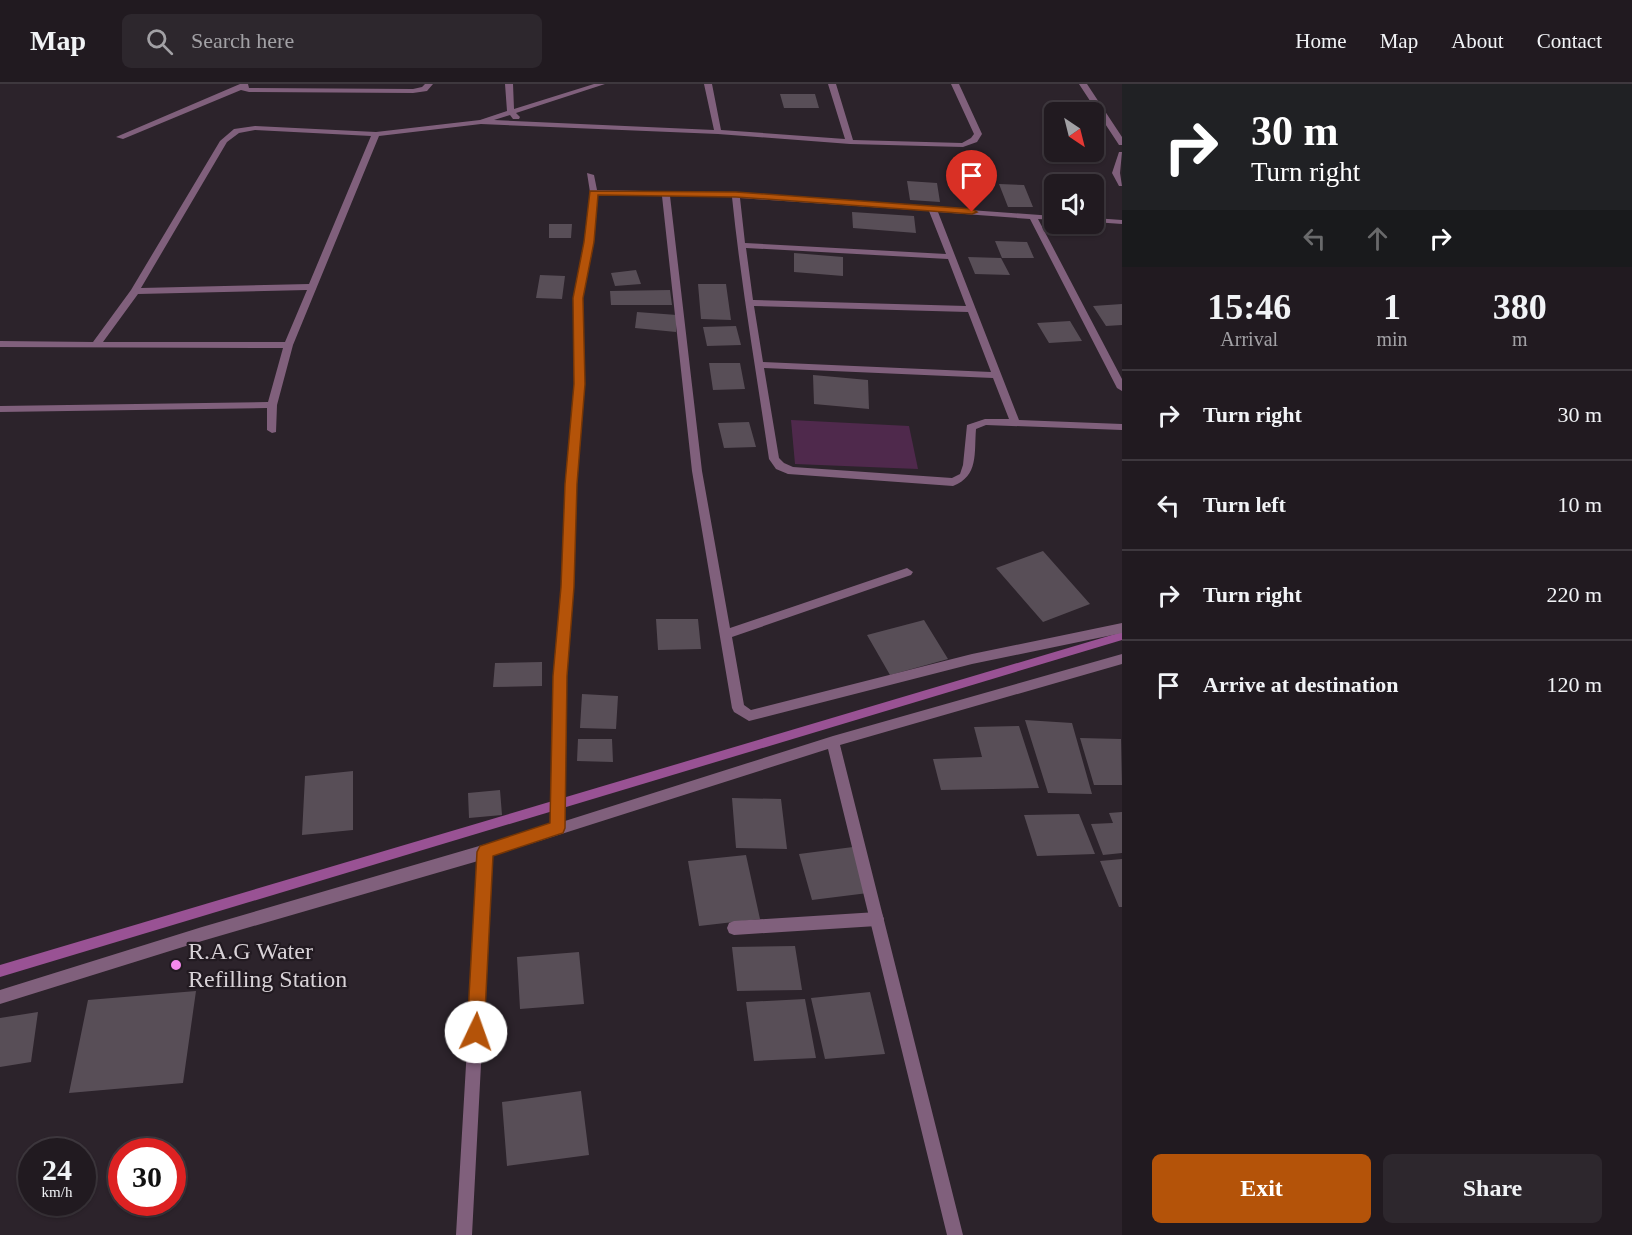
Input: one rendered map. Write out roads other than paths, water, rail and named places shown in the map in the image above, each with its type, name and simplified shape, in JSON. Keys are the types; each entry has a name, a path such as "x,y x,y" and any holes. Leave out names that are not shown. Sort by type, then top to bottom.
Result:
{"street":[{"path":"120,137 244,85 249,90 413,92 424,89 429,84"},
{"path":"509,84 511,112 524,124"},
{"path":"481,122 601,84"},
{"path":"708,84 718,132"},
{"path":"832,84 850,142"},
{"path":"96,345 135,291 224,141 237,131 255,128 376,134 481,122 718,132 850,142 963,145 974,140 978,134 955,84"},
{"path":"1083,84 1122,143"},
{"path":"272,430 272,405 288,345 376,134"},
{"path":"1122,154 1116,173 1122,184"},
{"path":"558,828 560,676 568,587 571,484 580,384 578,298 589,242 594,192 590,175"},
{"path":"594,192 736,195 1044,218"},
{"path":"666,194 697,471 738,708 749,716 972,659 1122,628"},
{"path":"736,195 747,303 760,365 774,459 780,466 792,471 953,482 964,476 968,465 971,428 985,422 1122,428"},
{"path":"932,208 949,257 1016,424"},
{"path":"1033,217 1122,388"},
{"path":"1104,221 1122,222"},
{"path":"741,245 949,257"},
{"path":"135,291 311,287"},
{"path":"747,303 971,309"},
{"path":"0,344 288,345"},
{"path":"760,365 998,375"},
{"path":"0,409 272,405"},
{"path":"725,634 907,573"},
{"path":"0,997 202,934 485,852 833,742 1122,659"},
{"path":"833,742 955,1235"},
{"path":"465,1235 485,852"},
{"path":"734,928 878,920"}],"waterway":[{"path":"0,971 1122,636"}],"place":[{"name":"R.A.G Water Refilling Station","path":"176,965"}]}
